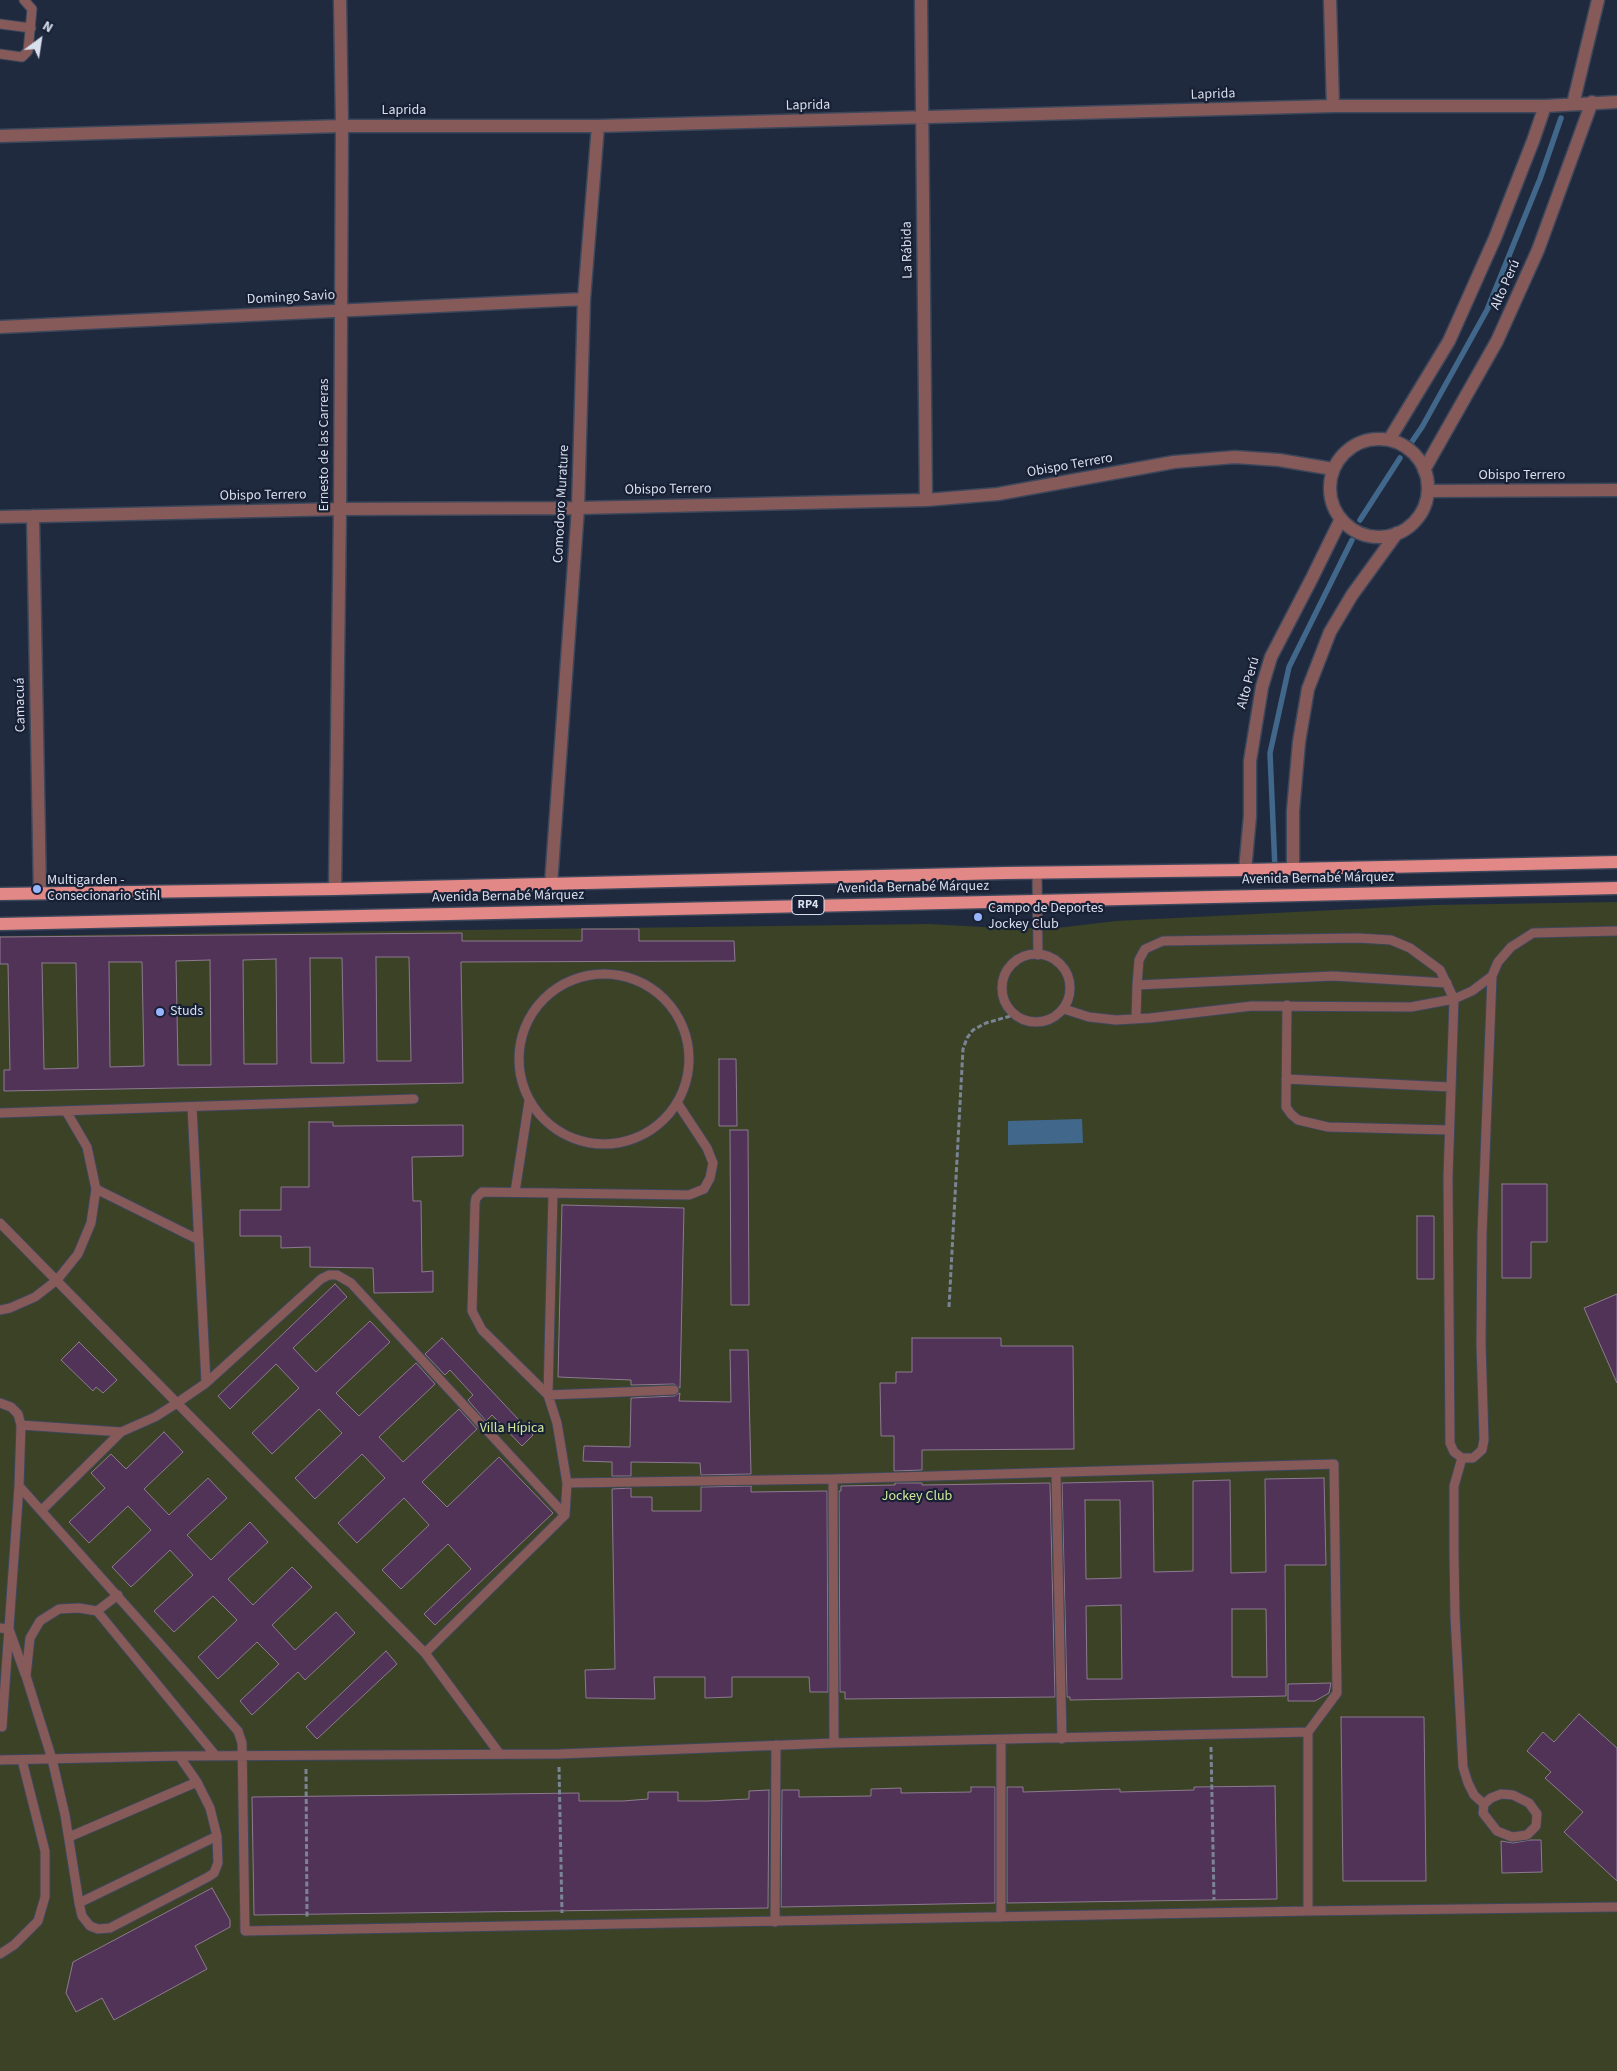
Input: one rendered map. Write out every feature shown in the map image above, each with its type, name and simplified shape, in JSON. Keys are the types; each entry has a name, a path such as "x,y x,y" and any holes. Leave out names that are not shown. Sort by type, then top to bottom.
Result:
{"main road":[{"name":"Avenida Bernabé Márquez","path":"0,894 335,889 1617,862"},
{"name":"Avenida Bernabé Márquez","path":"0,924 1617,888"}],"street":[{"name":"Ernesto de las Carreras","path":"335,889 340,509 342,126 340,0"},
{"name":"La Rábida","path":"921,0 926,500"},
{"path":"1330,0 1332,106"},
{"path":"1572,104 1598,0"},
{"name":"Alto Perú","path":"1424,470 1497,341 1538,250 1592,102"},
{"name":"Laprida","path":"0,136 342,126 598,126 1332,106 1545,106 1617,102"},
{"path":"1389,440 1449,341 1495,238 1545,106"},
{"name":"Comodoro Murature","path":"551,884 578,508 584,299 598,126"},
{"name":"Domingo Savio","path":"0,326 584,299"},
{"path":"1375,439 1389,440 1404,446 1416,456 1424,470 1428,491 1425,504 1418,517 1409,526 1397,533 1382,536 1366,535 1352,529 1341,519 1330,495 1333,469 1340,457 1350,448 1362,442 1375,439"},
{"name":"Obispo Terrero","path":"0,517 340,509 578,508 926,500 998,494 1174,462 1235,457 1279,460 1333,469"},
{"name":"Obispo Terrero","path":"1428,491 1617,490"},
{"name":"Camacuá","path":"33,516 40,893"},
{"name":"Alto Perú","path":"1245,870 1250,816 1250,761 1262,687 1271,657 1341,519"},
{"path":"1293,868 1294,811 1299,742 1308,688 1330,632 1352,595 1397,533"}],"lane":[{"path":"0,54 22,57 28,51 32,9 24,0"},
{"path":"0,24 31,28"},
{"path":"1037,873 1038,955"},
{"path":"1136,1019 1139,960 1145,949 1164,941 1358,938 1390,940 1410,948 1440,970 1448,983 1454,1000 1449,1130 1450,1443 1454,1452 1462,1458 1473,1458 1482,1450 1484,1440 1482,1217 1492,976 1498,962 1512,946 1533,933 1617,931"},
{"path":"1038,955 1048,956 1057,962 1069,978 1069,999 1064,1009 1056,1017 1046,1021 1024,1020 1014,1014 1007,1006 1003,996 1002,985 1010,966 1028,956 1038,955"},
{"path":"606,974 635,979 661,995 680,1018 689,1046 689,1076 678,1104 659,1126 632,1141 603,1145 573,1140 548,1124 529,1101 519,1072 520,1043 530,1015 550,992 576,978 606,974"},
{"path":"1137,985 1332,976 1448,983"},
{"path":"1064,1009 1089,1017 1116,1020 1221,1008 1287,1005 1411,1007 1433,1005 1454,1000 1472,991 1492,976"},
{"path":"1287,1005 1286,1107 1298,1120 1328,1127 1449,1130"},
{"path":"1286,1079 1450,1087"},
{"path":"0,1113 414,1099"},
{"path":"515,1192 529,1101"},
{"path":"674,1390 548,1395 482,1330 472,1311 475,1204 476,1198 482,1192 689,1195 704,1189 710,1178 713,1163 707,1148 678,1104"},
{"path":"192,1107 206,1383"},
{"path":"0,1310 10,1308 35,1297 57,1280 78,1254 91,1223 96,1189 87,1147 66,1111"},
{"path":"96,1189 199,1240"},
{"path":"425,1654 564,1515 567,1483 557,1422 548,1395 553,1194"},
{"path":"0,1223 425,1654 499,1753"},
{"path":"42,1510 121,1432 156,1417 206,1383 321,1279 329,1275 344,1278 358,1290 564,1515"},
{"path":"0,1402 18,1414 21,1425 19,1486 4,1628 2,1726"},
{"path":"21,1425 121,1432"},
{"path":"1462,1458 1454,1486 1454,1553 1455,1616 1463,1767 1474,1795 1484,1804"},
{"path":"567,1483 832,1479 1334,1464 1337,1693 1308,1732 1308,1911"},
{"path":"1056,1473 1062,1739"},
{"path":"832,1479 834,1743"},
{"path":"19,1486 238,1731 242,1743 243,1756 246,1931 1617,1907"},
{"path":"97,1611 118,1595"},
{"path":"26,1676 30,1638 40,1621 59,1609 79,1608 97,1611 216,1756"},
{"path":"4,1628 26,1676 52,1759 66,1815 78,1903 82,1916 90,1926 98,1929 110,1928 208,1877 214,1872 218,1863 217,1836 210,1808 197,1782 179,1756"},
{"path":"0,1760 179,1756 559,1754 834,1743 1308,1732"},
{"path":"1001,1740 1001,1917"},
{"path":"775,1922 776,1745"},
{"path":"0,1954 14,1945 38,1920 45,1897 45,1851 22,1760"},
{"path":"69,1837 197,1782"},
{"path":"1501,1794 1513,1795 1529,1802 1537,1814 1536,1826 1527,1835 1512,1837 1497,1831 1483,1814 1484,1804 1491,1798 1501,1794"},
{"path":"78,1903 217,1836"}],"path":[{"path":"949,1307 963,1050 967,1038 973,1030 986,1023 1014,1014"},
{"path":"1211,1735 1214,1914"},
{"path":"559,1754 562,1926"},
{"path":"306,1756 307,1930"}],"green space":[{"name":"Jockey Club","path":"1617,902 1617,2071 0,2071 0,936 929,924 1000,928 1057,928 1116,921 1434,905"}],"water":[{"path":"1082,1119 1083,1143 1008,1145 1008,1121"}],"building":[{"name":"Studs","path":"582,929 639,929 639,941 734,941 735,961 461,962 463,1083 4,1091 4,1070 10,1070 8,964 0,964 0,937 462,933 462,941 582,941","holes":["376,957 409,957 411,1061 377,1061","310,958 342,958 344,1063 311,1063","276,959 277,1064 244,1064 243,960","210,960 211,1065 178,1065 176,961","109,962 142,962 144,1066 110,1067","42,963 76,963 78,1068 44,1069"]},
{"path":"719,1059 736,1059 737,1126 719,1126"},
{"path":"309,1122 333,1122 333,1126 463,1125 463,1156 412,1157 413,1201 421,1201 422,1272 433,1271 433,1292 374,1293 373,1268 310,1267 310,1247 281,1248 281,1236 240,1236 240,1210 281,1210 281,1187 309,1187"},
{"path":"730,1130 748,1130 749,1305 731,1305"},
{"path":"1502,1184 1547,1184 1547,1242 1531,1242 1531,1278 1502,1278"},
{"path":"562,1205 684,1208 680,1388 674,1384 631,1385 631,1380 558,1377"},
{"path":"1417,1216 1434,1216 1434,1279 1417,1279"},
{"path":"335,1284 347,1297 293,1348 316,1372 370,1321 390,1342 336,1393 359,1416 416,1363 435,1384 379,1437 403,1462 459,1409 477,1429 422,1482 447,1507 499,1457 553,1513 435,1625 424,1614 471,1569 448,1544 401,1589 382,1570 429,1525 404,1498 357,1543 338,1523 385,1478 362,1454 315,1499 295,1478 342,1433 319,1409 272,1454 252,1433 299,1388 276,1364 230,1409 218,1396"},
{"path":"1617,1294 1617,1383 1584,1308"},
{"path":"442,1338 533,1435 522,1446 492,1415 486,1421 468,1400 473,1395 450,1370 445,1375 425,1354"},
{"path":"912,1338 1001,1338 1001,1346 1073,1346 1074,1449 922,1450 922,1470 894,1471 894,1436 881,1436 880,1383 896,1383 896,1372 912,1372"},
{"path":"79,1342 117,1380 103,1393 96,1387 93,1391 61,1360"},
{"path":"730,1350 748,1350 751,1474 701,1475 700,1463 631,1462 631,1476 612,1476 612,1462 583,1461 584,1446 630,1447 631,1398 674,1396 680,1393 679,1401 731,1402"},
{"path":"164,1432 183,1452 144,1489 169,1515 208,1478 227,1498 187,1535 211,1560 250,1522 268,1542 228,1579 253,1605 292,1567 312,1587 272,1625 295,1650 336,1612 355,1633 305,1680 298,1672 252,1715 240,1701 279,1664 257,1642 218,1679 198,1657 237,1620 213,1596 174,1632 154,1611 193,1575 170,1550 131,1587 112,1567 151,1530 128,1506 89,1543 69,1522 105,1488 91,1473 111,1454 126,1469"},
{"path":"1324,1478 1326,1565 1285,1565 1286,1696 1070,1700 1070,1697 1067,1697 1062,1483 1153,1481 1154,1572 1193,1571 1193,1481 1230,1480 1231,1573 1266,1572 1265,1479","holes":["1085,1500 1120,1500 1121,1578 1086,1579","1121,1605 1122,1679 1087,1679 1086,1606","1232,1609 1266,1609 1267,1677 1232,1677"]},
{"path":"895,1483 922,1483 922,1485 1050,1483 1055,1697 845,1699 845,1692 840,1692 839,1491 841,1491 841,1486 895,1485"},
{"path":"751,1486 751,1492 827,1491 828,1692 810,1692 809,1677 732,1677 732,1697 705,1698 705,1677 654,1677 655,1699 586,1698 585,1670 615,1669 612,1489 631,1488 631,1497 652,1497 652,1511 701,1511 701,1487"},
{"path":"386,1651 397,1664 317,1739 306,1727"},
{"path":"1331,1683 1329,1693 1315,1701 1288,1701 1288,1684"},
{"path":"1579,1714 1617,1748 1617,1881 1564,1832 1583,1812 1545,1778 1551,1772 1527,1751 1543,1732 1554,1742"},
{"path":"1341,1717 1424,1717 1426,1881 1343,1881"},
{"path":"1275,1786 1277,1899 1007,1903 1007,1787 1023,1787 1023,1792 1120,1789 1120,1792 1194,1790 1194,1787"},
{"path":"971,1787 995,1787 995,1903 781,1907 782,1790 799,1790 799,1797 871,1796 871,1789 901,1788 901,1793 971,1792"},
{"path":"769,1790 768,1908 254,1915 252,1797 579,1793 579,1801 623,1801 648,1799 648,1792 678,1792 678,1801 708,1801 749,1799 749,1791"},
{"path":"1541,1840 1542,1872 1502,1873 1501,1841 1513,1843"},
{"path":"212,1888 230,1920 230,1927 195,1946 207,1969 114,2020 102,1998 76,2012 66,1993 73,1962"}],"waterway":[{"path":"1411,443 1422,427 1487,310 1540,179 1561,118"},
{"path":"1360,520 1400,458"},
{"path":"1275,869 1270,753 1289,667 1352,540"}],"place":[{"name":"Multigarden - Consecionario Stihl","path":"37,889"},
{"name":"Campo de Deportes Jockey Club","path":"978,917"},
{"name":"Studs","path":"160,1012"}],"park label":[{"name":"Villa Hípica","path":"512,1429"}]}
